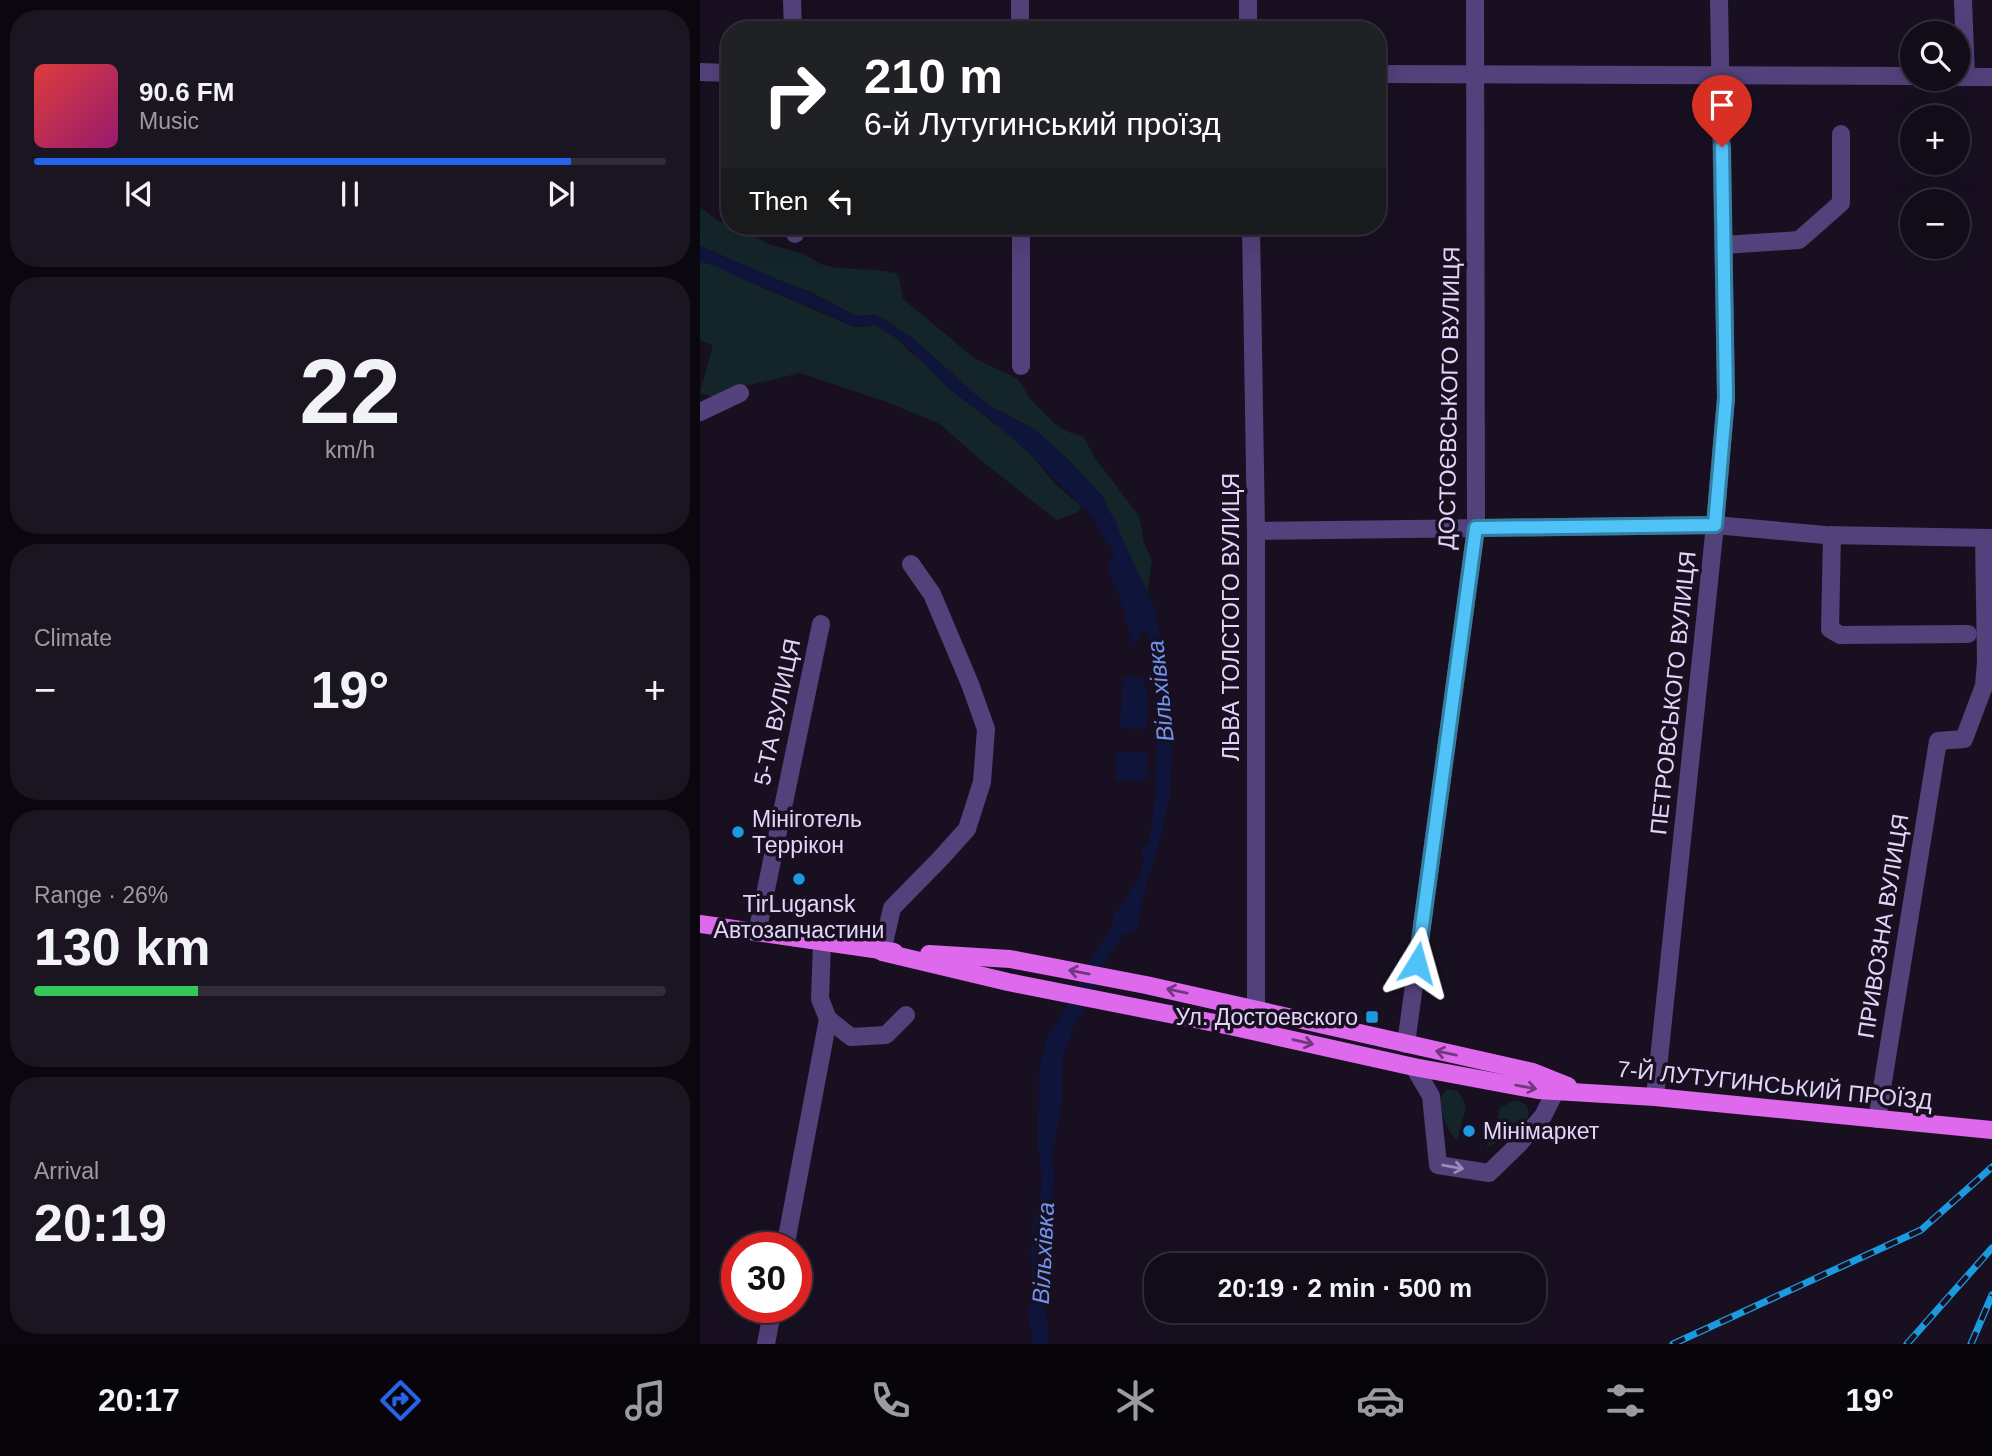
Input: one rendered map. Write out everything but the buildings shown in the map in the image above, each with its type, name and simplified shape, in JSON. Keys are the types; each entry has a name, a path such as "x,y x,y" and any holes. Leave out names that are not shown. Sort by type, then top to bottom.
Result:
{"main road":[{"path":"700,924 882,952"},
{"name":"7-Й ЛУТУГИНСЬКИЙ ПРОЇЗД","path":"882,952 1010,959 1146,985 1533,1072 1583,1091"},
{"name":"7-Й ЛУТУГИНСЬКИЙ ПРОЇЗД","path":"882,952 1008,982 1230,1026 1414,1067 1538,1090 1655,1097 1992,1130"}],"street":[{"path":"792,0 793,21"},
{"path":"1020,0 1020,21"},
{"path":"1248,0 1248,21"},
{"name":"ДОСТОЄВСЬКОГО ВУЛИЦЯ","path":"1406,1044 1476,528 1475,0"},
{"name":"ПЕТРОВСЬКОГО ВУЛИЦЯ","path":"1655,1097 1726,398 1719,0"},
{"path":"1963,21 1964,0"},
{"path":"700,72 721,73"},
{"path":"1386,74 1900,76"},
{"path":"1970,77 1992,77"},
{"path":"1724,244 1800,240 1841,203 1841,134"},
{"path":"1021,235 1021,366"},
{"name":"ЛЬВА ТОЛСТОГО ВУЛИЦЯ","path":"1251,235 1256,531 1256,1008"},
{"path":"700,412 740,393"},
{"path":"1256,531 1715,525 1832,535 1988,538"},
{"path":"1832,535 1830,629 1840,635 1968,634"},
{"name":"ПРИВОЗНА ВУЛИЦЯ","path":"1877,1119 1938,741 1964,739 1984,685 1988,538"},
{"path":"882,952 892,908 967,829 982,782 986,729 932,594 911,564"},
{"name":"5-ТА ВУЛИЦЯ","path":"757,933 821,624"},
{"path":"822,943 820,999 828,1019 851,1037 886,1035 906,1015"},
{"path":"788,1232 828,1019"},
{"path":"1414,1067 1431,1096 1438,1165 1489,1174 1544,1116 1556,1090"},
{"path":"766,1344 770,1323"}],"shaded area":[{"path":"700,207 721,222 721,235 753,235 768,244 804,254 820,264 836,268 896,273 903,299 974,358 1018,379 1031,400 1055,424 1068,432 1083,436 1095,458 1139,516 1144,543 1152,560 1147,593 1117,523 1102,496 1068,459 1034,429 992,407 915,340 875,315 856,316 813,293 700,246"},
{"path":"700,262 716,266 854,327 875,325 898,339 948,388 1011,436 1032,456 1056,485 1081,506 1078,512 1057,520 984,463 940,424 887,402 800,373 745,386 715,397 700,393 713,345 700,340"},
{"path":"1447,1089 1458,1091 1466,1106 1457,1141 1447,1127 1442,1110 1440,1099"},
{"path":"1513,1101 1522,1102 1527,1107 1528,1115 1525,1121 1514,1132 1487,1147 1489,1125 1497,1125 1500,1108"}],"water":[{"name":"Вільхівка","path":"700,246 856,316 875,315 883,318 915,340 992,407 1034,429 1068,459 1102,496 1155,608 1168,693 1172,749 1170,795 1137,929 1124,934 1110,953 1074,1025 1063,1056 1062,1103 1052,1156 1053,1199 1046,1270 1048,1295 1045,1314 1048,1344 1033,1344 1028,1310 1033,1282 1032,1230 1042,1182 1038,1144 1039,1074 1047,1038 1092,956 1112,926 1114,914 1141,873 1144,859 1141,853 1143,846 1149,844 1155,798 1158,700 1149,633 1144,632 1133,646 1124,610 1108,570 1115,551 1107,543 1094,519 1032,456 988,417 948,388 898,339 875,325 854,327 716,266 700,262"},
{"path":"1123,677 1144,677 1148,702 1146,730 1120,728"},
{"path":"1116,752 1147,753 1147,777 1139,781 1116,780"}],"railway":[{"path":"1673,1344 1921,1230 1992,1167"},
{"path":"1907,1344 1992,1248"},
{"path":"1971,1344 1992,1295"}],"place":[{"name":"Мініготель Террікон","path":"738,832"},
{"name":"TirLugansk Автозапчастини","path":"799,879"},
{"name":"Ул. Достоевского","path":"1372,1017"},
{"name":"Мінімаркет","path":"1469,1131"}],"route":[{"path":"1417,963 1476,528 1715,525 1726,398 1722,147"}]}
